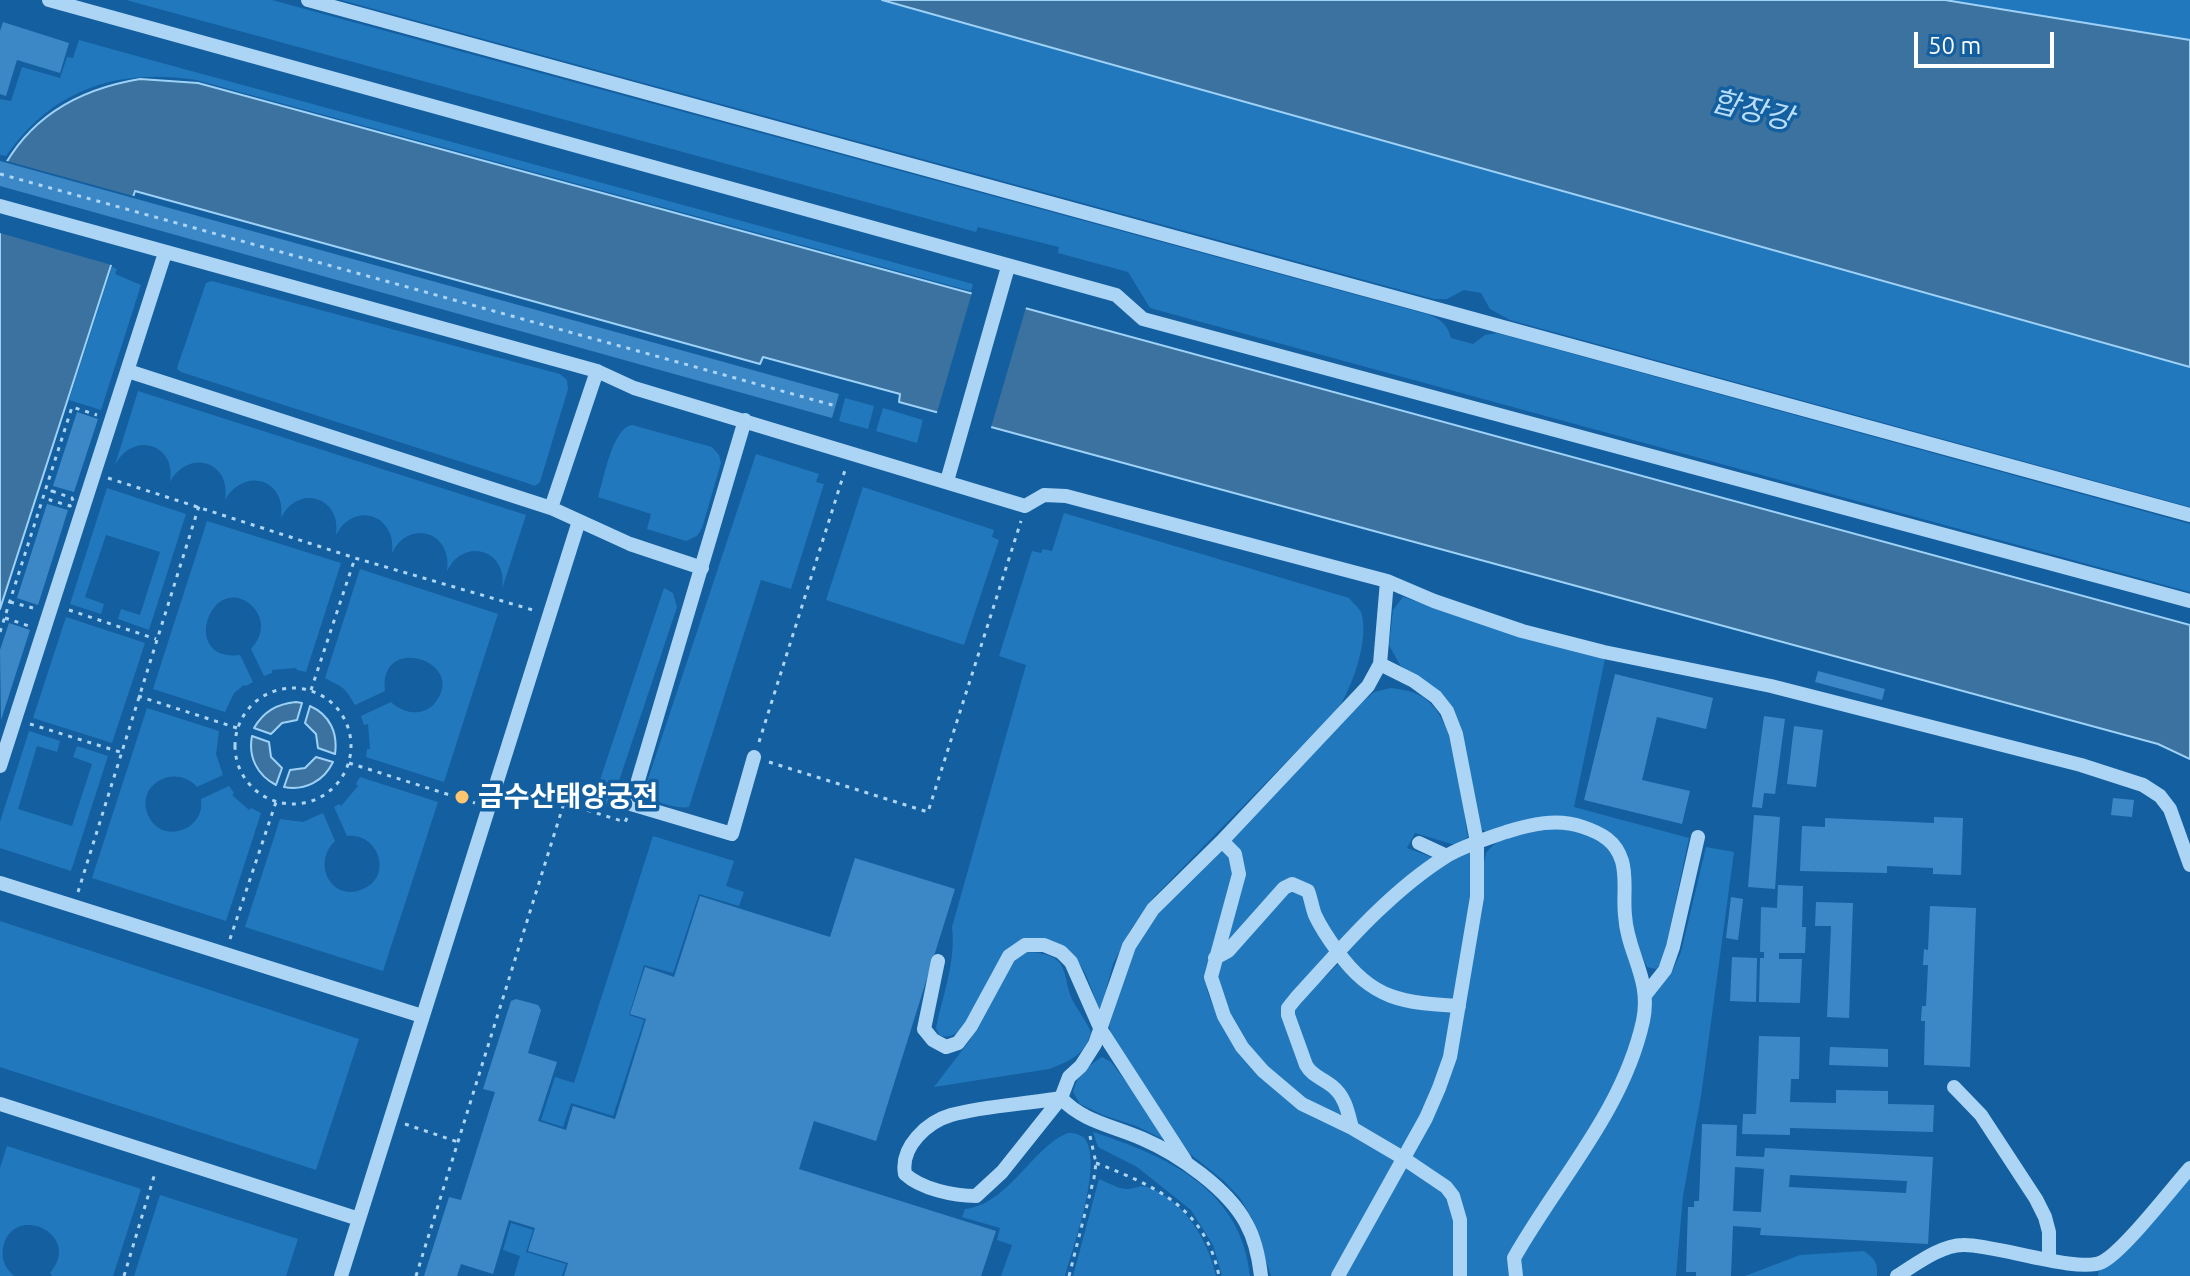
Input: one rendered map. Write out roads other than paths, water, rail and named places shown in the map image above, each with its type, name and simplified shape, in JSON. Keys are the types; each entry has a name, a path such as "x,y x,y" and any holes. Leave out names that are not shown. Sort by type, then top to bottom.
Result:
{"street":[{"path":"49,0 1116,295 1143,319 2190,601"},
{"path":"308,0 2190,515"},
{"path":"0,206 597,371 634,388 1025,506 1044,495 1066,496 1387,581 1434,601 1522,631 1604,652 1786,690 2081,765 2143,785 2160,796 2170,809 2190,865"},
{"path":"0,766 44,607 93,474 165,253"},
{"path":"947,481 1008,267"},
{"path":"128,371 551,508 630,544 702,568"},
{"path":"551,508 597,371"},
{"path":"745,420 631,804 732,834 754,757"},
{"path":"341,1276 579,521"},
{"path":"1061,1098 951,1115 929,1124 910,1147 904,1165 905,1174 920,1184 964,1196 976,1196 1002,1172 1061,1098 1069,1077 1081,1066 1101,1030 1117,974 1129,946 1153,909 1222,841 1368,686 1380,664 1387,581"},
{"path":"1338,1276 1426,1118 1439,1088 1450,1057 1477,897 1477,842 1456,734 1447,711 1436,697 1414,681 1380,664"},
{"path":"1352,1128 1343,1098 1332,1086 1310,1072 1288,1008 1410,881 1447,856 1477,842 1548,822 1571,823 1606,837 1622,861 1625,925 1641,969 1646,994 1643,1019 1633,1056 1606,1113 1514,1258 1516,1276"},
{"path":"1646,994 1665,970 1673,947 1698,837"},
{"path":"1222,841 1235,854 1239,874 1237,891 1211,977 1224,1016 1242,1047 1263,1071 1302,1104 1352,1128 1446,1187 1453,1196 1460,1220 1460,1276"},
{"path":"1419,843 1447,856"},
{"path":"0,883 422,1016"},
{"path":"1215,958 1228,951 1284,888 1292,884 1308,891 1314,913 1339,953 1370,987 1413,1003 1459,1006"},
{"path":"938,961 924,1029 933,1040 946,1047 958,1043 971,1026 1009,956 1025,945 1044,945 1061,952 1071,962 1101,1030 1187,1164"},
{"path":"1954,1087 1981,1115 2036,1199 2049,1232 2049,1259"},
{"path":"1061,1098 1073,1111 1144,1139 1187,1164 1220,1191 1246,1222 1259,1258 1261,1276"},
{"path":"0,1104 359,1219"},
{"path":"1897,1276 1939,1252 1961,1244 2090,1265 2102,1263 2190,1168"}],"water":[{"name":"합장강","path":"882,0 1945,0 2190,40 2190,367"},
{"path":"140,79 198,83 2190,625 2190,759 2158,744 899,402 900,394 763,357 760,364 135,191 0,609 0,174 26,136 58,108 96,90"},
{"path":"302,703 297,720 282,723 271,734 254,728 272,709"},
{"path":"310,706 323,714 331,726 335,754 318,748 316,734 305,723"},
{"path":"252,736 269,742 271,757 282,768 276,785 255,765 251,751"},
{"path":"316,757 333,762 319,779 306,786 284,787 290,770 305,768"}],"place":[{"name":"금수산태양궁전","path":"462,797"}]}
